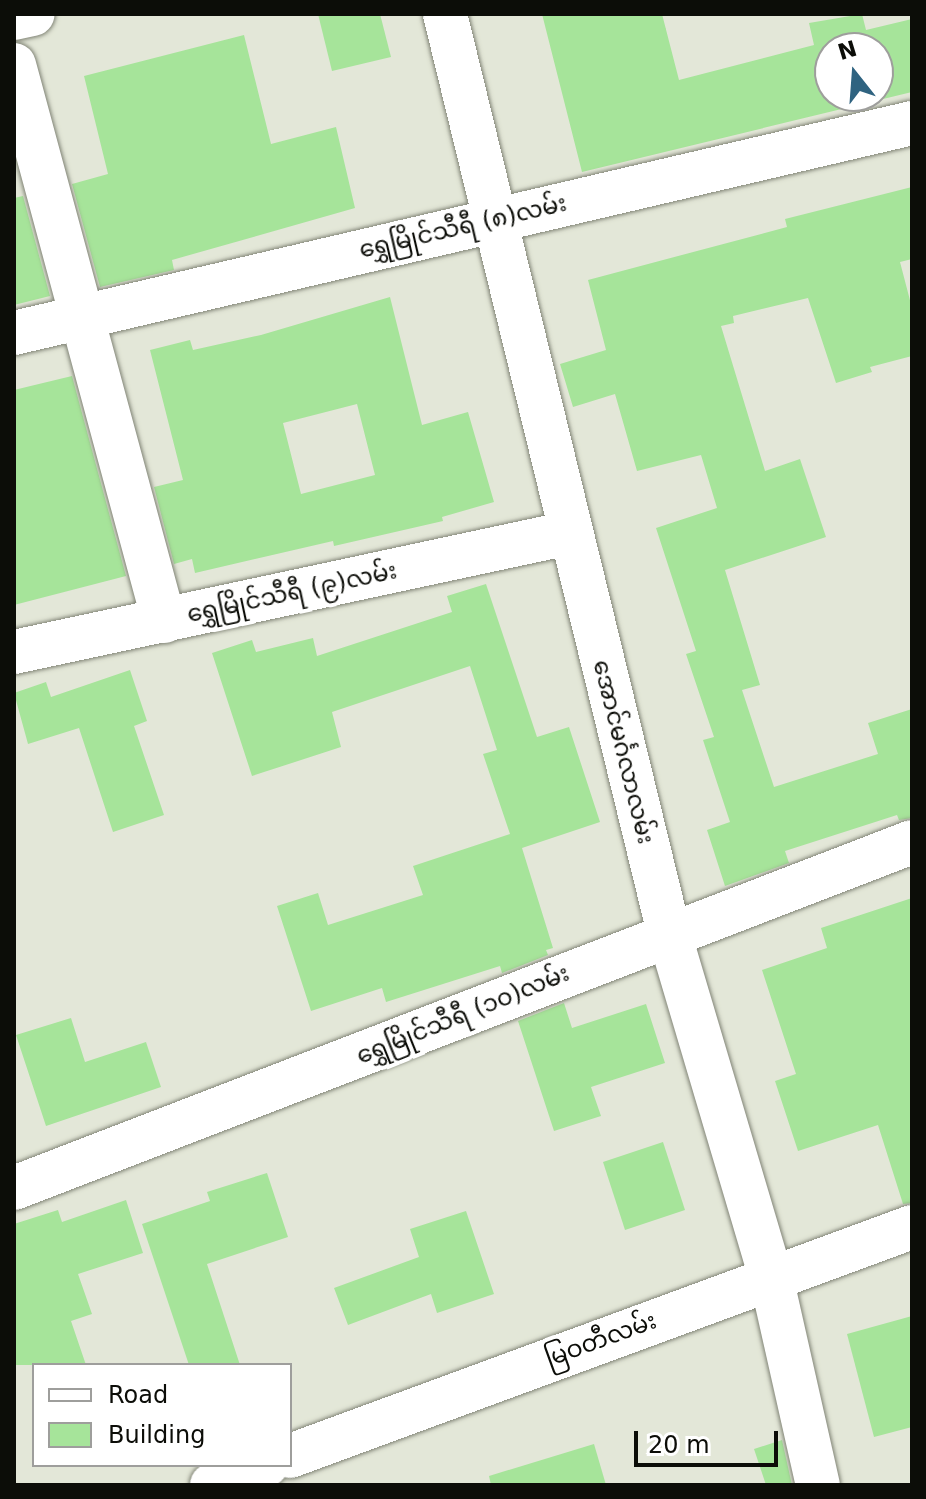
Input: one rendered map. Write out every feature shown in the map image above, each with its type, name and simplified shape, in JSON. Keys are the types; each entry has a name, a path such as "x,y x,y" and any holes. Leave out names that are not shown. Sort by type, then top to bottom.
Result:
{"street":[{"path":"14,18 33,14"},
{"name":"အောင်မင်္ဂလာလမ်း","path":"445,14 569,533 669,933 771,1277 818,1485"},
{"path":"14,65 78,318 164,621"},
{"name":"ရွှေမြိုင်သီရီ (၈)လမ်း","path":"14,333 912,123"},
{"name":"ရွှေမြိုင်သီရီ (၉)လမ်း","path":"14,652 569,533"},
{"name":"ရွှေမြိုင်သီရီ (၁၀)လမ်း","path":"14,1188 669,933 912,842"},
{"name":"မြဝတီလမ်း","path":"292,1455 912,1227"},
{"path":"212,1485 261,1467"}],"building":[{"path":"318,14 380,14 391,57 332,71"},
{"path":"542,14 662,14 679,80 814,45 814,112 830,112 582,172"},
{"path":"862,14 866,30 912,19 912,92 894,96 894,32 814,32 814,45 809,23"},
{"path":"244,35 271,144 336,127 355,208 172,260 174,270 100,287 72,184 108,174 84,76"},
{"path":"912,187 912,259 900,262 912,308 912,356 870,367 872,372 836,383 808,298 733,316 734,323 721,326 765,471 800,459 826,537 725,570 760,685 742,690 774,787 878,754 868,723 912,709 912,818 899,820 897,815 785,851 789,863 725,886 707,830 730,822 703,740 714,737 686,654 696,651 656,528 717,508 701,455 637,471 615,394 573,407 560,364 606,350 588,280 787,227 785,219"},
{"path":"23,196 50,296 14,305 14,198"},
{"path":"390,297 422,425 468,412 494,502 442,517 443,521 334,546 333,541 195,573 192,559 174,564 154,487 183,480 150,350 190,340 193,350 261,335","holes":["357,404 375,475 301,494 283,423"]},
{"path":"72,376 126,576 14,605 14,390"},
{"path":"486,584 537,737 569,727 600,822 522,848 553,948 546,950 548,955 502,973 500,966 386,1002 382,988 311,1011 277,906 318,893 328,925 423,895 413,866 510,834 483,754 497,750 470,666 332,712 341,747 252,776 212,653 252,640 256,652 313,638 317,656 452,612 447,596"},
{"path":"130,670 147,721 134,726 164,815 113,832 79,728 28,744 14,693 46,682 51,697"},
{"path":"912,898 912,1203 903,1204 878,1125 798,1151 775,1081 796,1074 762,970 827,948 821,928"},
{"path":"564,1003 572,1028 646,1004 665,1063 591,1087 601,1116 554,1131 518,1021"},
{"path":"71,1018 85,1062 146,1042 161,1087 46,1126 16,1035"},
{"path":"663,1142 685,1210 625,1230 603,1162"},
{"path":"267,1173 288,1237 207,1264 239,1363 188,1363 142,1224 210,1201 207,1192"},
{"path":"126,1200 143,1253 78,1274 92,1314 71,1321 85,1363 14,1365 14,1224 58,1210 62,1222"},
{"path":"466,1211 494,1294 437,1313 431,1294 348,1325 334,1288 419,1257 410,1229"},
{"path":"912,1316 912,1427 874,1437 847,1334"},
{"path":"782,1440 792,1485 766,1485 754,1449"},
{"path":"594,1444 606,1485 491,1485 489,1476"}]}
